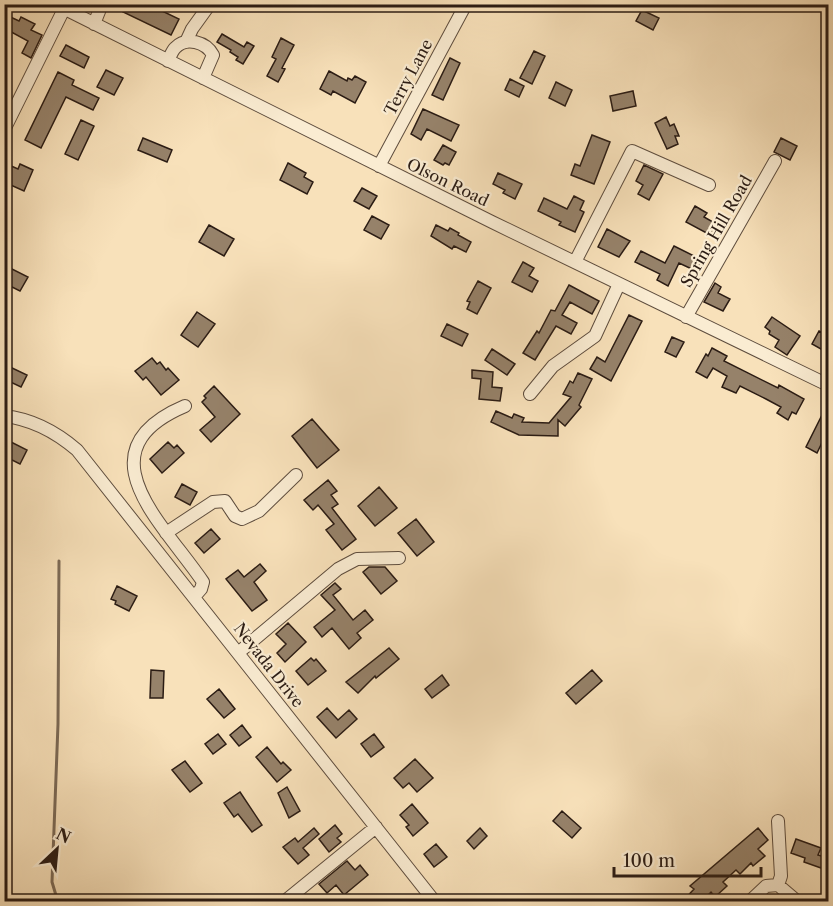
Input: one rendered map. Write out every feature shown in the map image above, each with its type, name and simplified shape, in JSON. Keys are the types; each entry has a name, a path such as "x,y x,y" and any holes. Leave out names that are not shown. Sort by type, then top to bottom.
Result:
{"street":[{"path":"94,24 102,4"},
{"path":"186,42 192,29 210,4"},
{"name":"Terry Lane","path":"379,166 466,4"},
{"path":"4,130 59,7"},
{"name":"Olson Road","path":"59,7 828,386"},
{"path":"168,61 174,48 186,42 205,45 213,55 202,78"},
{"path":"575,262 632,151 710,185"},
{"name":"Spring Hill Road","path":"686,317 775,160"},
{"path":"530,394 553,366 595,336 620,284"},
{"path":"184,406 166,414 151,425 134,448 133,460 143,500 203,582 201,589 194,597"},
{"name":"Nevada Drive","path":"4,416 36,423 61,436 77,450 435,902"},
{"path":"166,533 213,502 225,501 235,516 242,519 259,512 296,475"},
{"path":"238,653 338,569 357,559 399,558"},
{"path":"778,821 781,876 778,885"},
{"path":"284,902 376,827"},
{"path":"748,902 766,886 778,885 798,902"}],"building":[{"path":"127,4 143,4 179,19 171,35 123,12"},
{"path":"642,10 659,18 653,30 636,21"},
{"path":"4,14 19,21 21,17 35,24 31,30 42,35 31,58 22,53 28,41 4,28"},
{"path":"222,34 244,47 247,42 254,46 243,64 236,60 238,57 230,52 231,50 217,42"},
{"path":"281,38 294,45 282,68 285,69 278,82 267,76 276,59 272,57"},
{"path":"66,45 89,57 84,68 60,56"},
{"path":"534,51 545,56 532,84 520,78"},
{"path":"450,58 460,63 443,100 432,95"},
{"path":"106,70 123,78 114,95 97,87"},
{"path":"329,71 347,81 348,78 352,80 355,76 366,82 355,103 333,91 331,95 320,89"},
{"path":"58,72 74,80 72,85 99,98 93,110 66,97 41,148 25,140"},
{"path":"510,79 524,86 519,97 505,90"},
{"path":"556,82 572,90 565,106 549,98"},
{"path":"633,91 636,106 613,111 610,96"},
{"path":"423,109 459,125 451,141 427,129 421,140 411,134"},
{"path":"666,117 670,126 674,124 679,136 675,136 678,144 667,149 655,123"},
{"path":"81,120 94,126 78,160 65,154"},
{"path":"592,135 610,142 594,184 571,175 575,164 580,166"},
{"path":"143,138 172,150 167,162 138,150"},
{"path":"781,138 797,146 790,160 774,152"},
{"path":"443,145 456,152 449,165 445,163 443,165 434,160"},
{"path":"288,163 306,173 304,177 313,182 307,194 280,180"},
{"path":"20,164 33,170 24,191 4,182 4,169 7,170 9,165 18,169"},
{"path":"644,165 663,174 649,200 638,194 643,185 636,181"},
{"path":"498,173 522,184 515,199 503,193 505,190 493,184"},
{"path":"362,188 377,196 369,209 354,201"},
{"path":"574,196 584,201 580,210 584,212 575,232 559,225 561,222 538,211 544,198 567,209"},
{"path":"695,206 707,213 704,217 720,226 714,237 686,222"},
{"path":"372,216 389,225 381,239 364,230"},
{"path":"209,225 234,239 224,256 199,242"},
{"path":"436,225 448,231 450,228 471,242 466,252 454,246 452,249 431,236"},
{"path":"607,229 630,241 619,257 598,247"},
{"path":"674,246 702,260 696,271 679,263 668,286 657,280 660,274 635,262 641,251 665,263"},
{"path":"523,262 534,268 529,276 538,281 532,292 512,282"},
{"path":"4,265 28,277 20,291 4,283"},
{"path":"478,281 491,288 477,314 467,309 470,302 467,301"},
{"path":"715,283 721,287 718,293 730,299 723,311 704,302"},
{"path":"569,285 599,301 592,314 570,302 562,315 577,323 571,334 556,326 535,360 523,353 537,331 539,333 551,310 555,311"},
{"path":"197,312 215,324 198,347 181,335"},
{"path":"629,315 642,321 611,381 590,369 597,357 605,362"},
{"path":"772,317 800,336 787,355 775,347 779,340 769,334 770,331 765,327"},
{"path":"447,324 468,334 462,346 441,336"},
{"path":"819,331 828,336 828,353 812,344"},
{"path":"672,337 684,342 676,357 665,352"},
{"path":"712,348 727,356 724,361 778,388 779,385 804,399 796,414 792,412 788,420 777,413 781,407 740,386 736,393 722,387 727,376 713,368 707,378 696,372"},
{"path":"492,349 515,364 507,375 485,360"},
{"path":"152,358 157,364 160,362 166,370 168,368 179,380 161,395 146,377 143,380 135,371"},
{"path":"10,367 27,375 21,387 4,379"},
{"path":"472,370 493,372 492,387 502,388 500,401 479,399 481,379 472,378"},
{"path":"578,373 592,379 579,405 581,407 565,426 558,420 558,436 519,435 491,422 496,411 512,418 514,414 524,418 522,422 549,423 571,397 563,394 570,381 573,383"},
{"path":"214,386 240,414 211,442 200,430 215,417 202,402 206,398 204,396"},
{"path":"822,415 828,418 828,430 817,453 806,447"},
{"path":"312,419 339,450 317,468 292,436"},
{"path":"9,441 27,450 20,464 4,456 4,450"},
{"path":"168,442 174,448 177,445 184,453 162,473 150,459"},
{"path":"328,480 337,491 331,495 338,504 332,508 356,539 342,550 326,530 334,524 318,505 313,510 304,500"},
{"path":"182,484 197,492 190,505 175,497"},
{"path":"379,487 397,508 375,526 358,506"},
{"path":"416,519 434,542 417,556 398,533"},
{"path":"211,529 220,539 204,553 195,543"},
{"path":"260,564 266,571 254,582 267,600 252,611 226,579 238,570 244,577"},
{"path":"369,567 385,567 397,581 381,594 363,572"},
{"path":"335,583 341,589 333,595 353,620 365,610 373,620 357,633 361,638 349,649 332,628 322,637 314,627 335,610 321,595"},
{"path":"117,586 137,596 129,611 115,604 116,601 111,599"},
{"path":"288,623 306,642 285,662 277,653 286,644 276,634"},
{"path":"389,648 399,659 376,678 375,676 358,693 346,682"},
{"path":"311,658 314,661 316,659 326,671 308,685 296,671"},
{"path":"151,670 164,671 163,698 150,698"},
{"path":"592,670 602,681 576,704 566,693"},
{"path":"442,675 449,685 432,698 425,689"},
{"path":"219,689 235,709 224,718 207,699"},
{"path":"327,708 338,720 349,710 357,719 336,738 317,717"},
{"path":"242,725 251,737 239,746 230,735"},
{"path":"218,734 226,744 213,754 205,744"},
{"path":"374,734 384,747 371,757 361,744"},
{"path":"267,747 281,764 283,762 291,770 277,782 256,757"},
{"path":"415,759 433,778 417,792 409,783 403,788 394,778"},
{"path":"185,761 202,783 190,792 172,770"},
{"path":"287,787 300,811 289,818 278,793"},
{"path":"240,792 262,825 252,832 238,814 234,817 224,803"},
{"path":"412,804 428,823 413,836 406,827 409,825 400,815"},
{"path":"562,811 581,828 572,838 553,821"},
{"path":"335,825 342,834 337,838 341,842 329,852 319,839"},
{"path":"314,828 319,834 303,848 309,855 298,864 283,847 295,838 298,842"},
{"path":"480,828 487,836 474,849 467,841"},
{"path":"758,828 768,840 758,849 765,856 753,866 751,863 740,874 736,870 723,882 727,886 715,897 711,892 701,902 682,902 694,889 690,886"},
{"path":"796,839 821,848 818,855 825,857 821,868 804,862 805,858 791,853"},
{"path":"436,844 447,857 434,867 424,854"},
{"path":"347,861 355,870 360,865 368,875 344,895 336,885 327,893 319,884"}],"waterway":[{"path":"58,902 52,882 58,724 59,561"}]}
